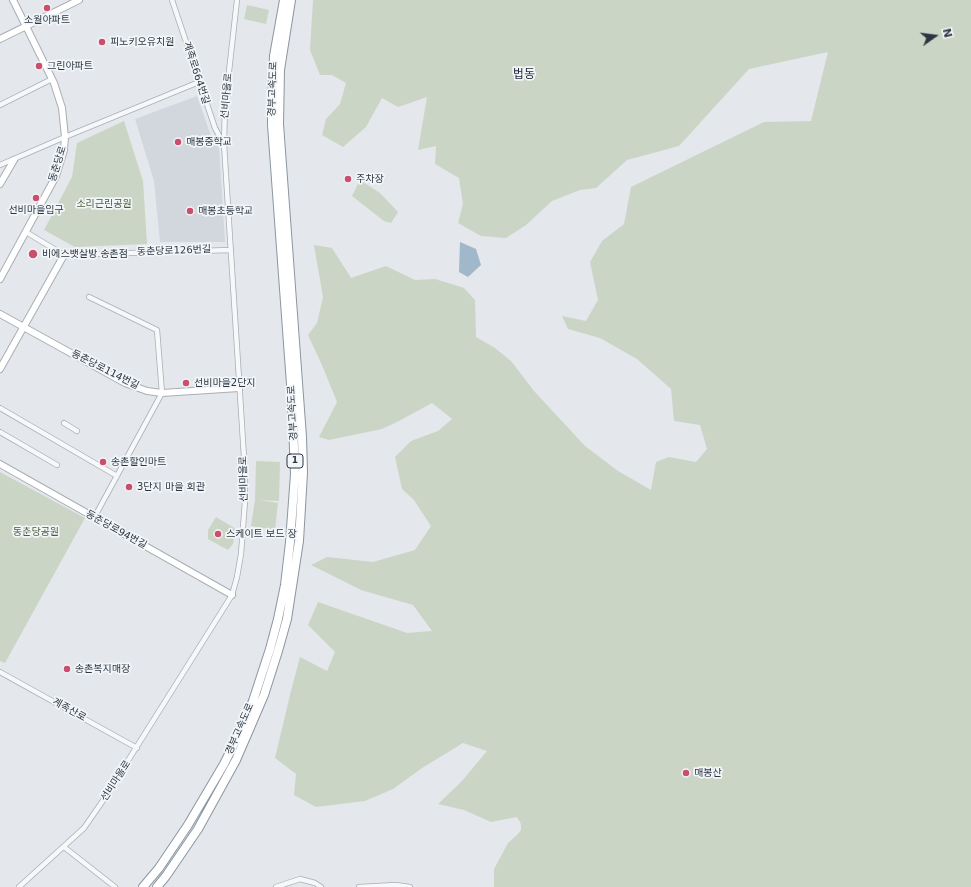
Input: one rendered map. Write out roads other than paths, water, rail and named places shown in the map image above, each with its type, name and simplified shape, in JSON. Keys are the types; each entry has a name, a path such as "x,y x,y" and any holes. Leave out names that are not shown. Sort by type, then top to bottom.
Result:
{"highway":[{"name":"경부고속도로","path":"142,887 159,868 188,826 206,796 241,730 260,682 270,649 278,619 284,585 290,542 295,467 292,398 272,118 273,70 284,0"},
{"name":"경부고속도로","path":"157,887 201,823 236,760 264,695 287,620 299,541 303,474 302,437 279,124 282,55 291,0"},
{"path":"161,887 166,876"}],"main road":[{"name":"동춘당로","path":"0,279 56,176 64,150 65,137 62,108 52,79 14,0"},
{"path":"0,39 79,0"},
{"path":"0,184 14,160"},
{"path":"0,370 64,255"},
{"name":"동춘당로114번길","path":"0,314 124,383 148,391 162,393 239,388"},
{"name":"동춘당로94번길","path":"0,464 232,595"}],"street":[{"name":"계족로664번길","path":"172,0 214,128 224,144"},
{"name":"선비마을로","path":"19,887 84,828 137,748 232,595 237,577 241,554 245,501 224,144 236,0"},
{"path":"0,105 52,79"},
{"path":"0,165 198,82"},
{"path":"26,232 64,255"},
{"name":"동춘당로126번길","path":"64,255 231,250"},
{"path":"89,297 157,330 162,393 94,518"},
{"path":"0,408 117,476"},
{"path":"64,423 77,431"},
{"path":"0,432 57,465"},
{"name":"계족산로","path":"0,672 137,748"},
{"path":"64,847 115,887"},
{"path":"276,887 300,879 320,886"},
{"path":"359,887 383,885 410,887"}],"water":[{"path":"460,242 476,249 481,265 468,277 459,272"}],"place":[{"name":"소월아파트","path":"47,8"},
{"name":"피노키오유치원","path":"102,42"},
{"name":"그린아파트","path":"39,66"},
{"name":"매봉중학교","path":"178,142"},
{"name":"주차장","path":"348,179"},
{"name":"선비마을입구","path":"36,198"},
{"name":"매봉초등학교","path":"190,211"},
{"name":"비에스뱃살방 송촌점","path":"33,254"},
{"name":"선비마을2단지","path":"186,383"},
{"name":"송촌할인마트","path":"103,462"},
{"name":"3단지 마을 회관","path":"129,487"},
{"name":"스케이트 보드 장","path":"218,534"},
{"name":"송촌복지매장","path":"67,669"},
{"name":"매봉산","path":"686,773"}],"district":[{"name":"법동","path":"524,75"}],"park label":[{"name":"소리근린공원","path":"104,204"},
{"name":"동춘당공원","path":"36,532"}]}
